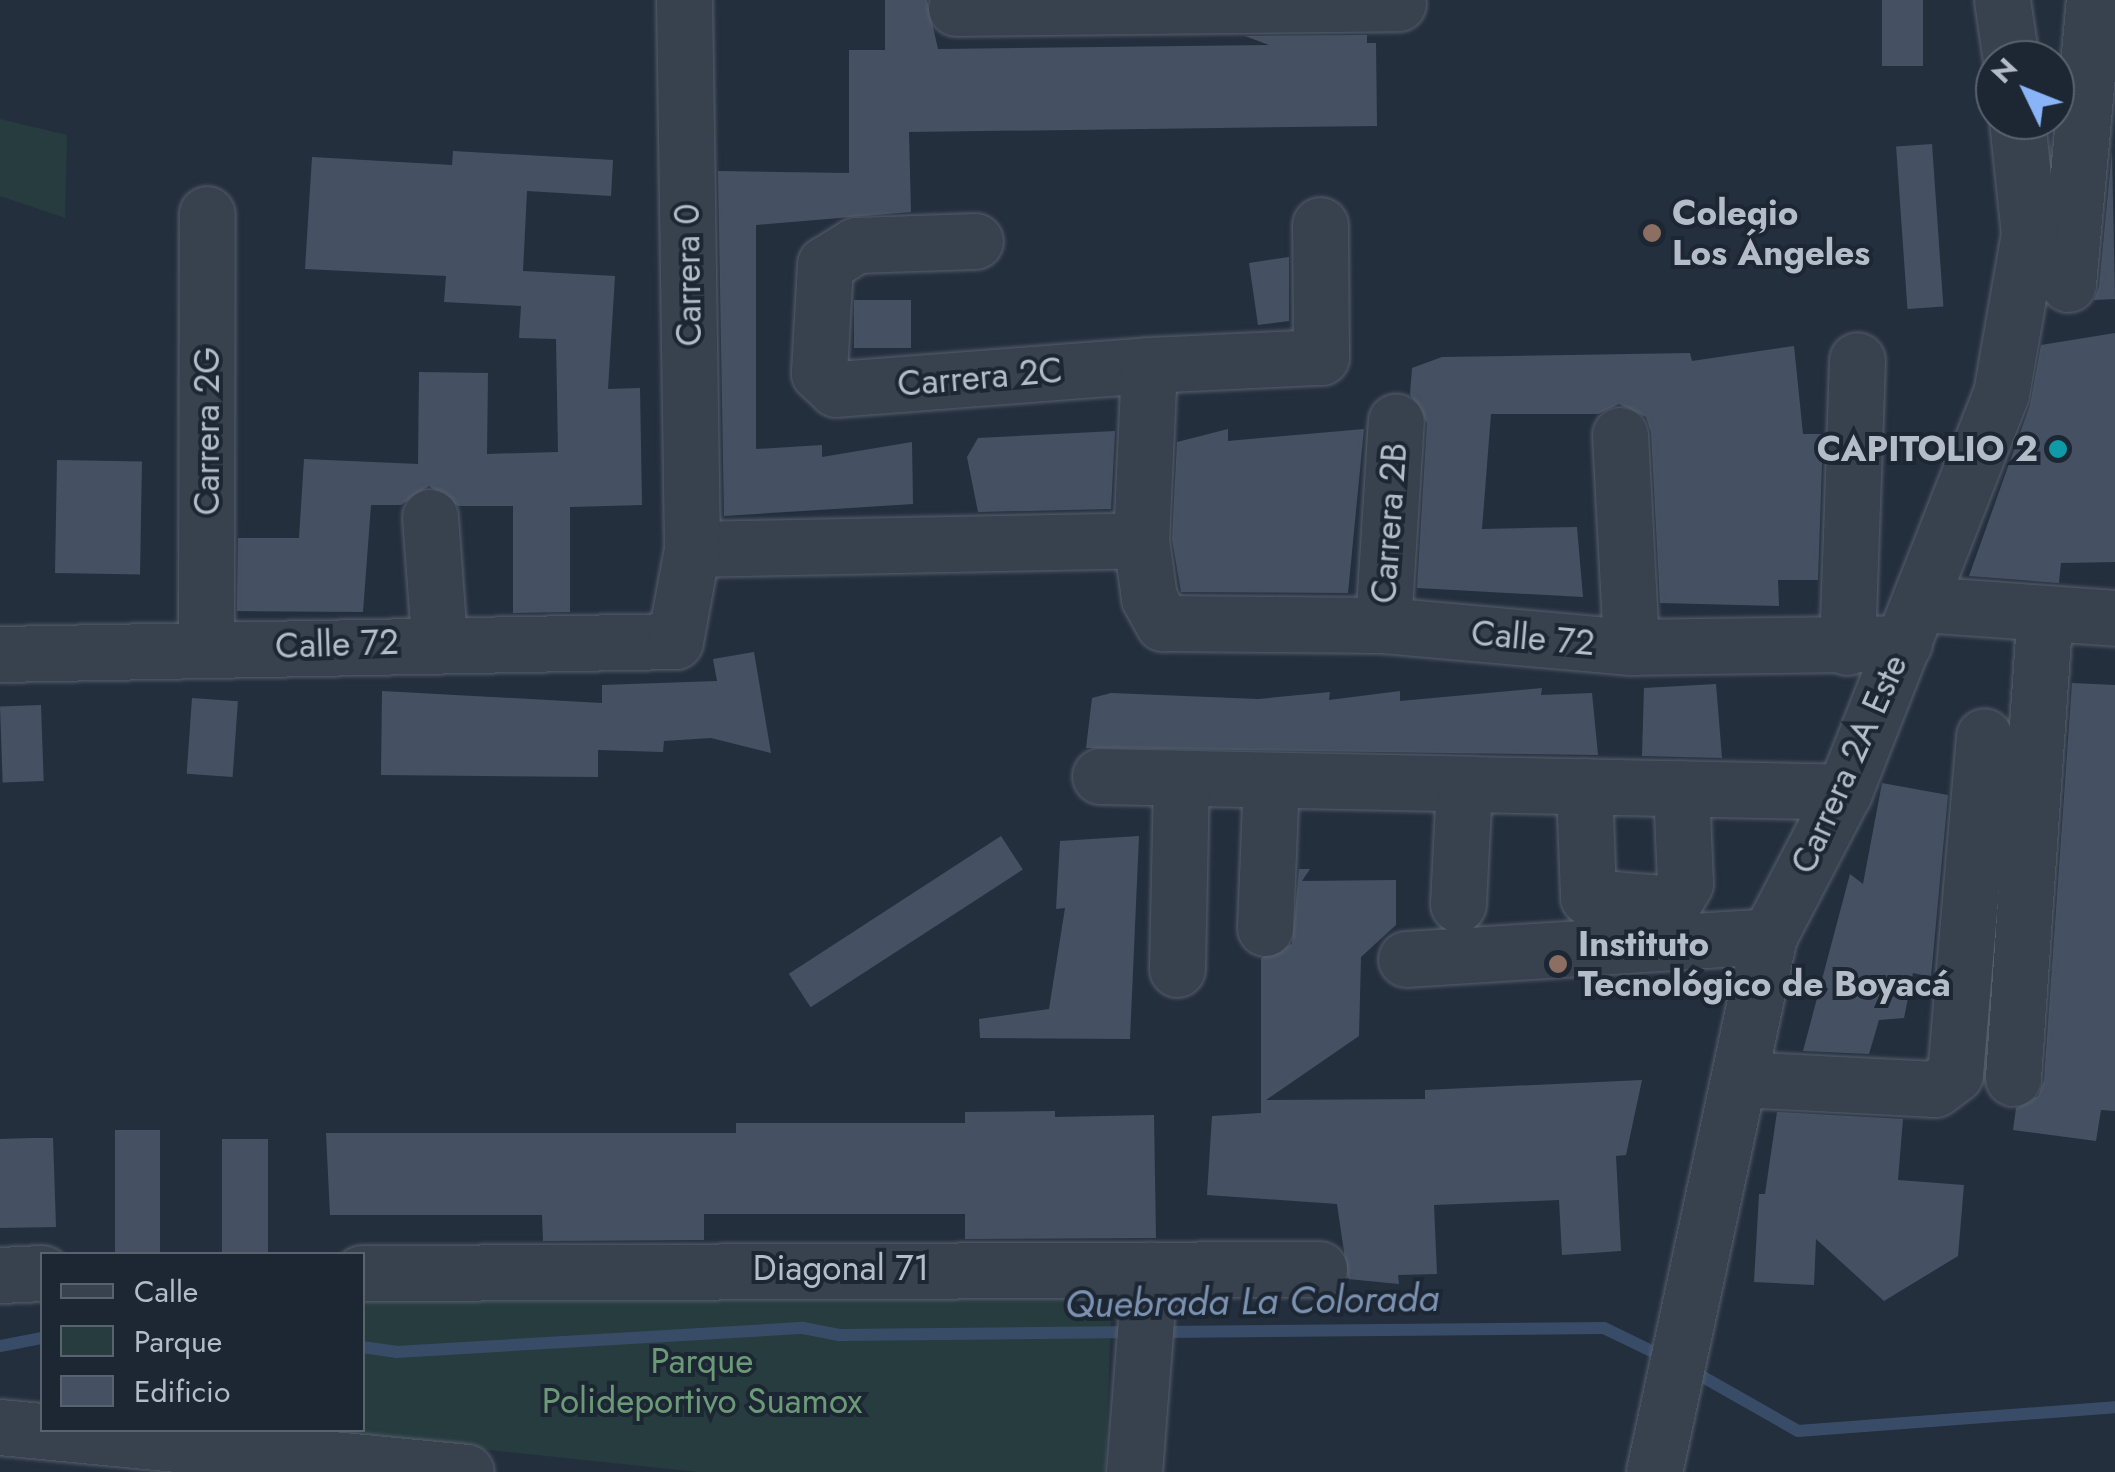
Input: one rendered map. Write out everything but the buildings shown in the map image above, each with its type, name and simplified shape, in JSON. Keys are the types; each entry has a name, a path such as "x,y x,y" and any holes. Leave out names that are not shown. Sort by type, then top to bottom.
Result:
{"street":[{"name":"Carrera 0","path":"675,641 692,550 684,0"},
{"path":"2002,0 2007,40"},
{"path":"2068,284 2094,0"},
{"path":"956,8 1126,3 1398,3"},
{"name":"Carrera 2A Este","path":"1654,1472 1769,936 1844,792 2001,394 2020,315 2028,234 2019,140"},
{"name":"Carrera 2G","path":"206,648 207,214"},
{"path":"692,550 1140,540 1149,365 1321,357 1320,225"},
{"name":"Carrera 2C","path":"974,241 856,244 825,264 819,372 836,389 1149,365"},
{"path":"1847,647 1857,360"},
{"name":"Carrera 2B","path":"1383,625 1396,420"},
{"path":"1620,435 1631,647"},
{"path":"430,517 439,641"},
{"name":"Calle 72","path":"1140,540 1149,598 1163,623 1383,625 1631,647 1847,647 1912,624 2045,614 2115,618"},
{"path":"2013,1078 2045,614"},
{"name":"Calle 72","path":"0,654 439,641 675,641"},
{"path":"1740,1079 1935,1089 1956,1074 1984,736"},
{"path":"1100,776 1844,792"},
{"path":"1177,969 1181,778"},
{"path":"1265,928 1271,780"},
{"path":"1458,904 1463,806 1472,784"},
{"path":"1584,786 1588,897 1673,904 1685,883 1680,788"},
{"path":"1406,959 1769,936"},
{"name":"Diagonal 71","path":"365,1273 1149,1288 1319,1268"},
{"path":"0,1275 40,1273"},
{"path":"1134,1472 1149,1288"},
{"path":"0,1428 80,1445 437,1471"}],"green space":[{"path":"0,119 67,135 65,218 0,196"},
{"name":"Parque Polideportivo Suamox","path":"365,1283 1112,1298 1105,1472 698,1472 316,1432 365,1432"}],"waterway":[{"name":"Quebrada La Colorada","path":"365,1347 396,1352 803,1328 840,1335 1133,1332"},
{"name":"Quebrada La Colorada","path":"1158,1332 1604,1328 1666,1358"},
{"name":"Quebrada La Colorada","path":"0,1346 40,1338"},
{"name":"Quebrada La Colorada","path":"1689,1369 1798,1431 2115,1407"}],"place":[{"name":"Colegio Los Ángeles","path":"1652,233"},
{"name":"CAPITOLIO 2","path":"2058,449"},
{"name":"Instituto Tecnológico de Boyacá","path":"1558,964"}]}
